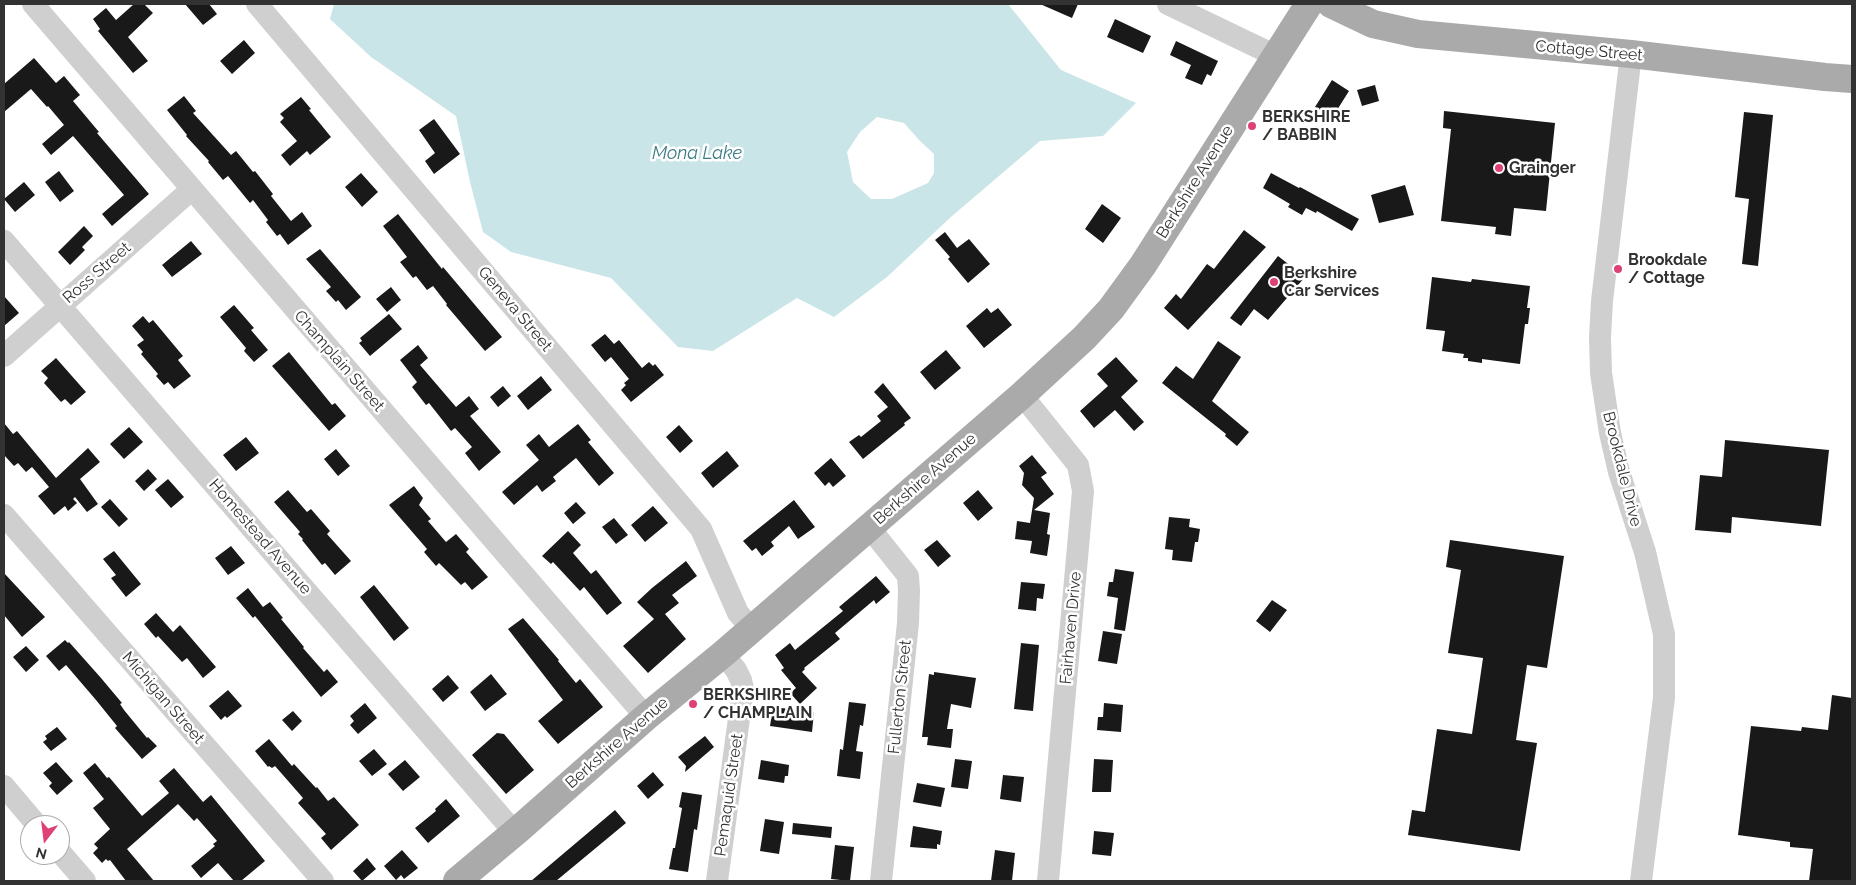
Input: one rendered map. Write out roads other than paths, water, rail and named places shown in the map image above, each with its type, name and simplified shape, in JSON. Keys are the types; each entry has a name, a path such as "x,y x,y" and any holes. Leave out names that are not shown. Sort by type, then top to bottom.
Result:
{"main road":[{"name":"Berkshire Avenue","path":"457,881 1022,396 1084,338 1111,309 1129,285 1309,4"},
{"name":"Cottage Street","path":"1331,4 1373,24 1418,34 1631,54 1852,79"}],"street":[{"name":"Champlain Street","path":"33,4 646,717"},
{"name":"Geneva Street","path":"257,4 701,529 738,612 752,629"},
{"path":"1168,4 1276,56"},
{"name":"Brookdale Drive","path":"1631,54 1602,302 1600,337 1601,373 1610,433 1621,480 1644,552 1664,634 1664,698 1641,881"},
{"name":"Ross Street","path":"4,356 192,189"},
{"name":"Homestead Avenue","path":"4,241 515,833"},
{"name":"Fairhaven Drive","path":"1022,396 1078,465 1083,491 1048,881"},
{"name":"Michigan Street","path":"4,515 323,881"},
{"name":"Fullerton Street","path":"868,528 899,562 908,576 909,591 908,623 881,881"},
{"name":"Pemaquid Street","path":"717,881 743,689 736,670 723,654"},
{"path":"4,786 29,815"},
{"path":"70,864 85,881"}],"water":[{"name":"Mona Lake","path":"334,4 1008,4 1061,70 1136,103 1103,136 1040,141 952,216 887,277 834,317 797,298 713,351 678,347 611,278 511,252 483,232 456,116 371,57 330,19","holes":["877,117 904,123 934,154 934,173 928,183 892,199 871,199 853,182 847,152 860,132"]}],"place":[{"name":"BERKSHIRE / BABBIN","path":"1252,126"},
{"name":"Grainger","path":"1499,168"},
{"name":"Brookdale / Cottage","path":"1618,269"},
{"name":"Berkshire Car Services","path":"1274,282"},
{"name":"BERKSHIRE / CHAMPLAIN","path":"693,704"}]}
